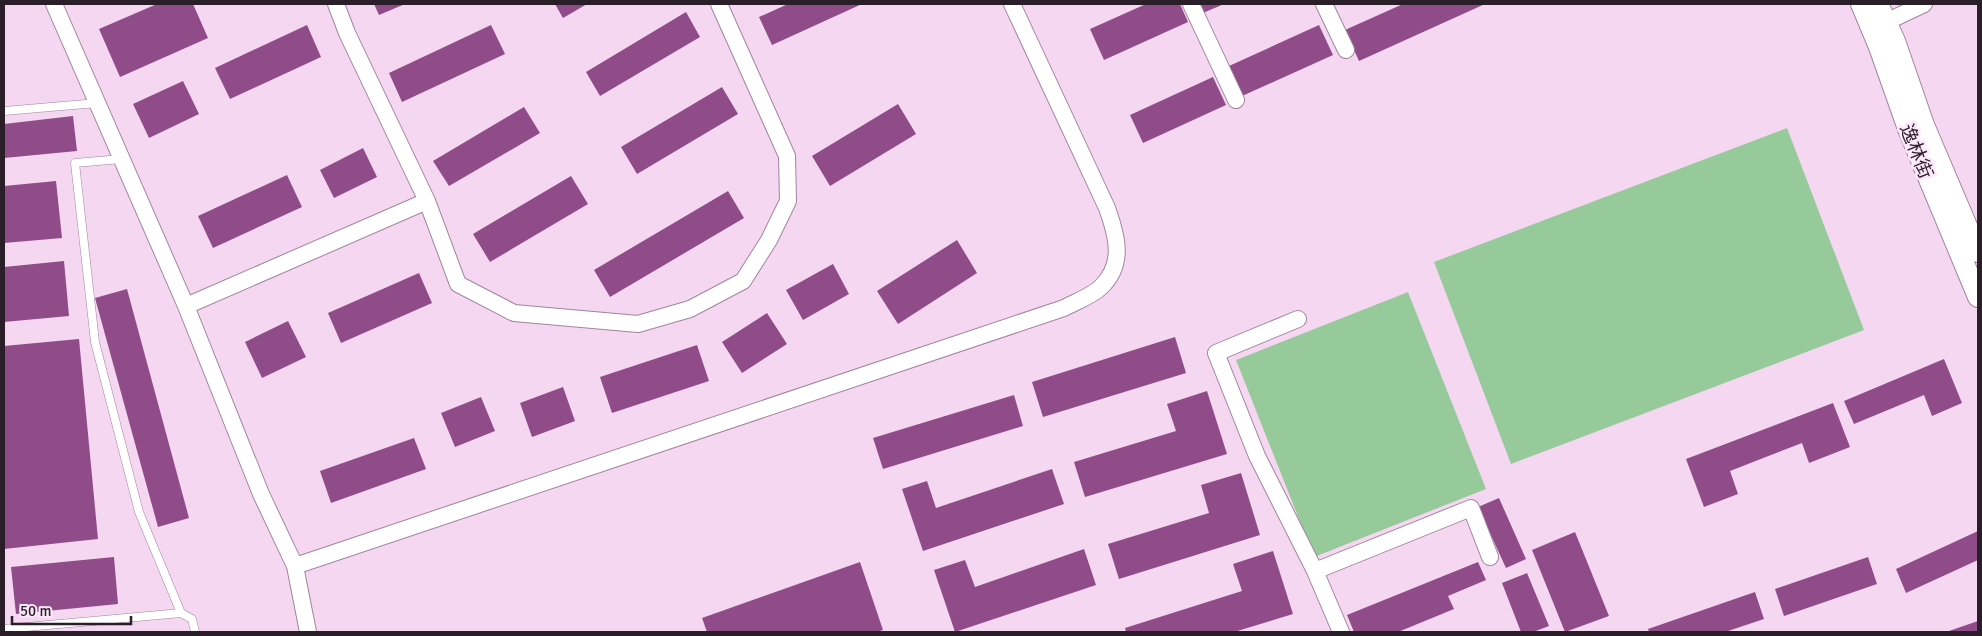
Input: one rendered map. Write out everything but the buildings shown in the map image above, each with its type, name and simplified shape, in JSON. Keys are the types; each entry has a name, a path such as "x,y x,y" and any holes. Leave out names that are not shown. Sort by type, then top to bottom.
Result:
{"street":[{"path":"54,4 186,306 261,494 295,566 308,632"},
{"path":"336,4 347,33 427,201 458,284 514,313 638,324 690,309 743,281 769,240 788,201 787,156 719,4"},
{"path":"295,566 1064,308 1100,288 1115,266 1118,248 1115,232 1103,200 1012,4"},
{"path":"1191,4 1236,100"},
{"path":"1324,4 1346,50"},
{"name":"逸林街","path":"1861,4 1908,130 1978,297"},
{"path":"1882,13 1924,4"},
{"name":"逸林街","path":"1882,13 1924,125 1978,249"},
{"path":"186,306 427,201"},
{"path":"1298,319 1216,353 1258,456 1315,571 1341,632"},
{"path":"1315,571 1471,508 1490,557"}],"lane":[{"path":"4,111 96,103"},
{"path":"121,159 76,163 96,342 138,512 181,613"},
{"path":"4,630 181,613 192,619 195,632"}],"green space":[{"path":"1787,128 1864,330 1511,464 1434,262"},
{"path":"1408,292 1486,489 1314,557 1236,360"}]}
